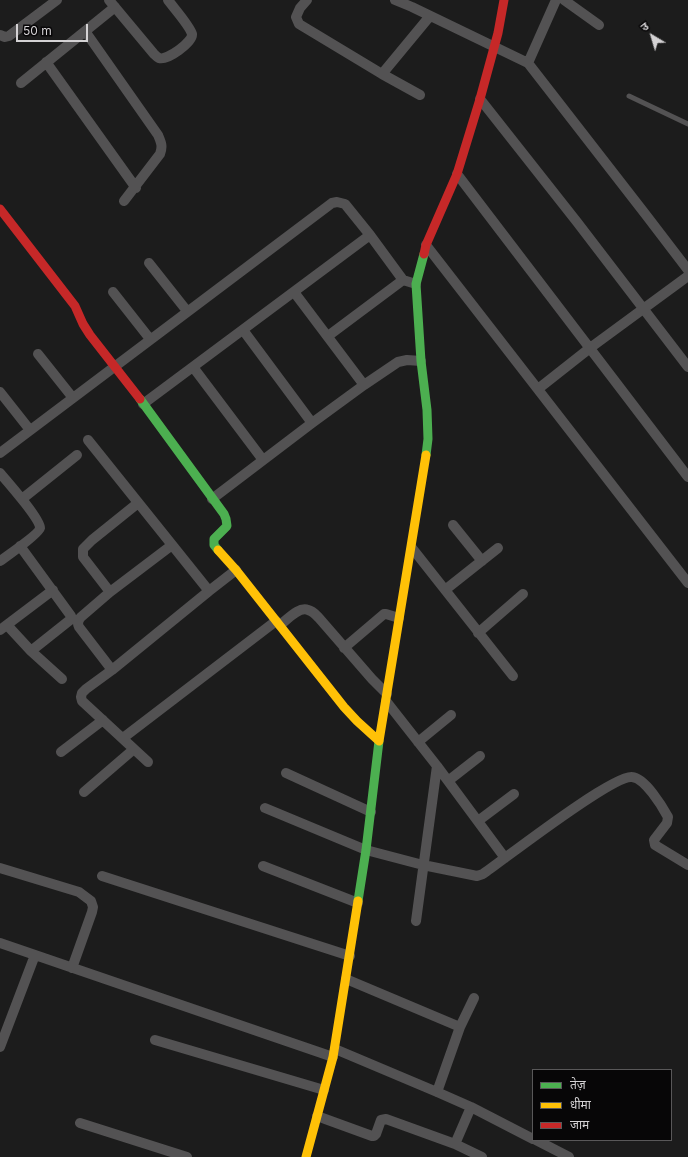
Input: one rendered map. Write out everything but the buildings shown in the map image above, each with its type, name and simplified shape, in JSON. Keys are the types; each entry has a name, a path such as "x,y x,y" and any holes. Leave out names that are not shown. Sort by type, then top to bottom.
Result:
{"street":[{"path":"0,35 5,38 9,36 57,0"},
{"path":"21,83 85,31 112,3 154,54 159,58 170,56 191,39 192,34 190,28 168,0"},
{"path":"307,0 300,8 296,17 296,21 299,24 420,95"},
{"path":"395,0 528,63 688,270"},
{"path":"306,1157 334,1053 366,850 379,741 412,548 428,440 427,410 421,361 416,284 426,245 457,174 498,33 504,0"},
{"path":"528,63 556,0"},
{"path":"564,0 599,25"},
{"path":"382,74 430,16"},
{"path":"85,31 158,135 162,144 160,154 136,188 124,201"},
{"path":"46,62 136,188"},
{"path":"480,99 577,222 688,367"},
{"path":"457,174 688,476"},
{"path":"0,453 332,203 338,202 345,204 403,280 416,284"},
{"path":"0,209 75,306 86,329 114,367 130,385 224,514 228,522 227,527 214,539 214,545 236,570 344,706 362,726 379,741"},
{"path":"143,404 370,235"},
{"path":"426,245 688,583"},
{"path":"149,263 187,311"},
{"path":"538,389 590,348 688,276"},
{"path":"328,336 403,280"},
{"path":"113,292 150,339"},
{"path":"294,292 364,385"},
{"path":"243,330 312,424"},
{"path":"38,354 73,398"},
{"path":"212,499 364,385 398,362 407,360 421,361"},
{"path":"193,367 263,460"},
{"path":"0,392 30,430"},
{"path":"88,440 209,591"},
{"path":"22,500 77,455"},
{"path":"0,473 40,525 40,528 36,534 0,562"},
{"path":"110,592 83,557 83,549 138,503"},
{"path":"453,525 482,561"},
{"path":"112,670 78,623 81,617 110,592 172,545"},
{"path":"20,546 70,613 71,618 31,651"},
{"path":"412,548 513,676"},
{"path":"445,590 498,548"},
{"path":"148,762 82,701 82,693 236,570"},
{"path":"53,590 4,628 62,679"},
{"path":"478,633 523,594"},
{"path":"123,738 278,623 298,611 307,609 314,614 372,679 505,858"},
{"path":"344,648 384,614 399,618"},
{"path":"418,742 451,715"},
{"path":"61,752 103,720"},
{"path":"84,792 134,749"},
{"path":"448,781 480,756"},
{"path":"416,921 437,766"},
{"path":"286,773 371,812"},
{"path":"265,808 366,850 423,865 476,876 483,874 573,809 598,793 618,781 632,777 637,779 649,789 668,817 667,823 654,840 655,845 688,864"},
{"path":"478,821 514,794"},
{"path":"263,866 358,903"},
{"path":"0,868 79,892 91,900 93,907 92,912 72,968"},
{"path":"102,876 350,956"},
{"path":"0,943 72,968 334,1053 437,1092 532,1138"},
{"path":"0,1047 35,955"},
{"path":"346,980 460,1027"},
{"path":"437,1092 460,1027 474,998"},
{"path":"155,1040 324,1090"},
{"path":"455,1144 470,1107"},
{"path":"317,1116 372,1136 376,1134 381,1120 386,1119 455,1144 482,1157"},
{"path":"80,1123 187,1157"},
{"path":"538,1141 569,1157"}],"lane":[{"path":"629,96 688,124"}],"traffic: fast":[{"path":"424,254 416,284 421,361 427,410 428,439 426,455"},
{"path":"140,399 224,514 227,526 214,539 214,545 218,550"},
{"path":"358,901 366,850 379,741"}],"traffic: slow":[{"path":"379,741 426,455"},
{"path":"218,550 236,570 344,707 379,741"},
{"path":"306,1157 333,1057 358,901"}],"traffic: jam":[{"path":"424,254 426,245 457,174 498,33 504,0"},
{"path":"0,209 75,306 90,335 140,399"}]}
